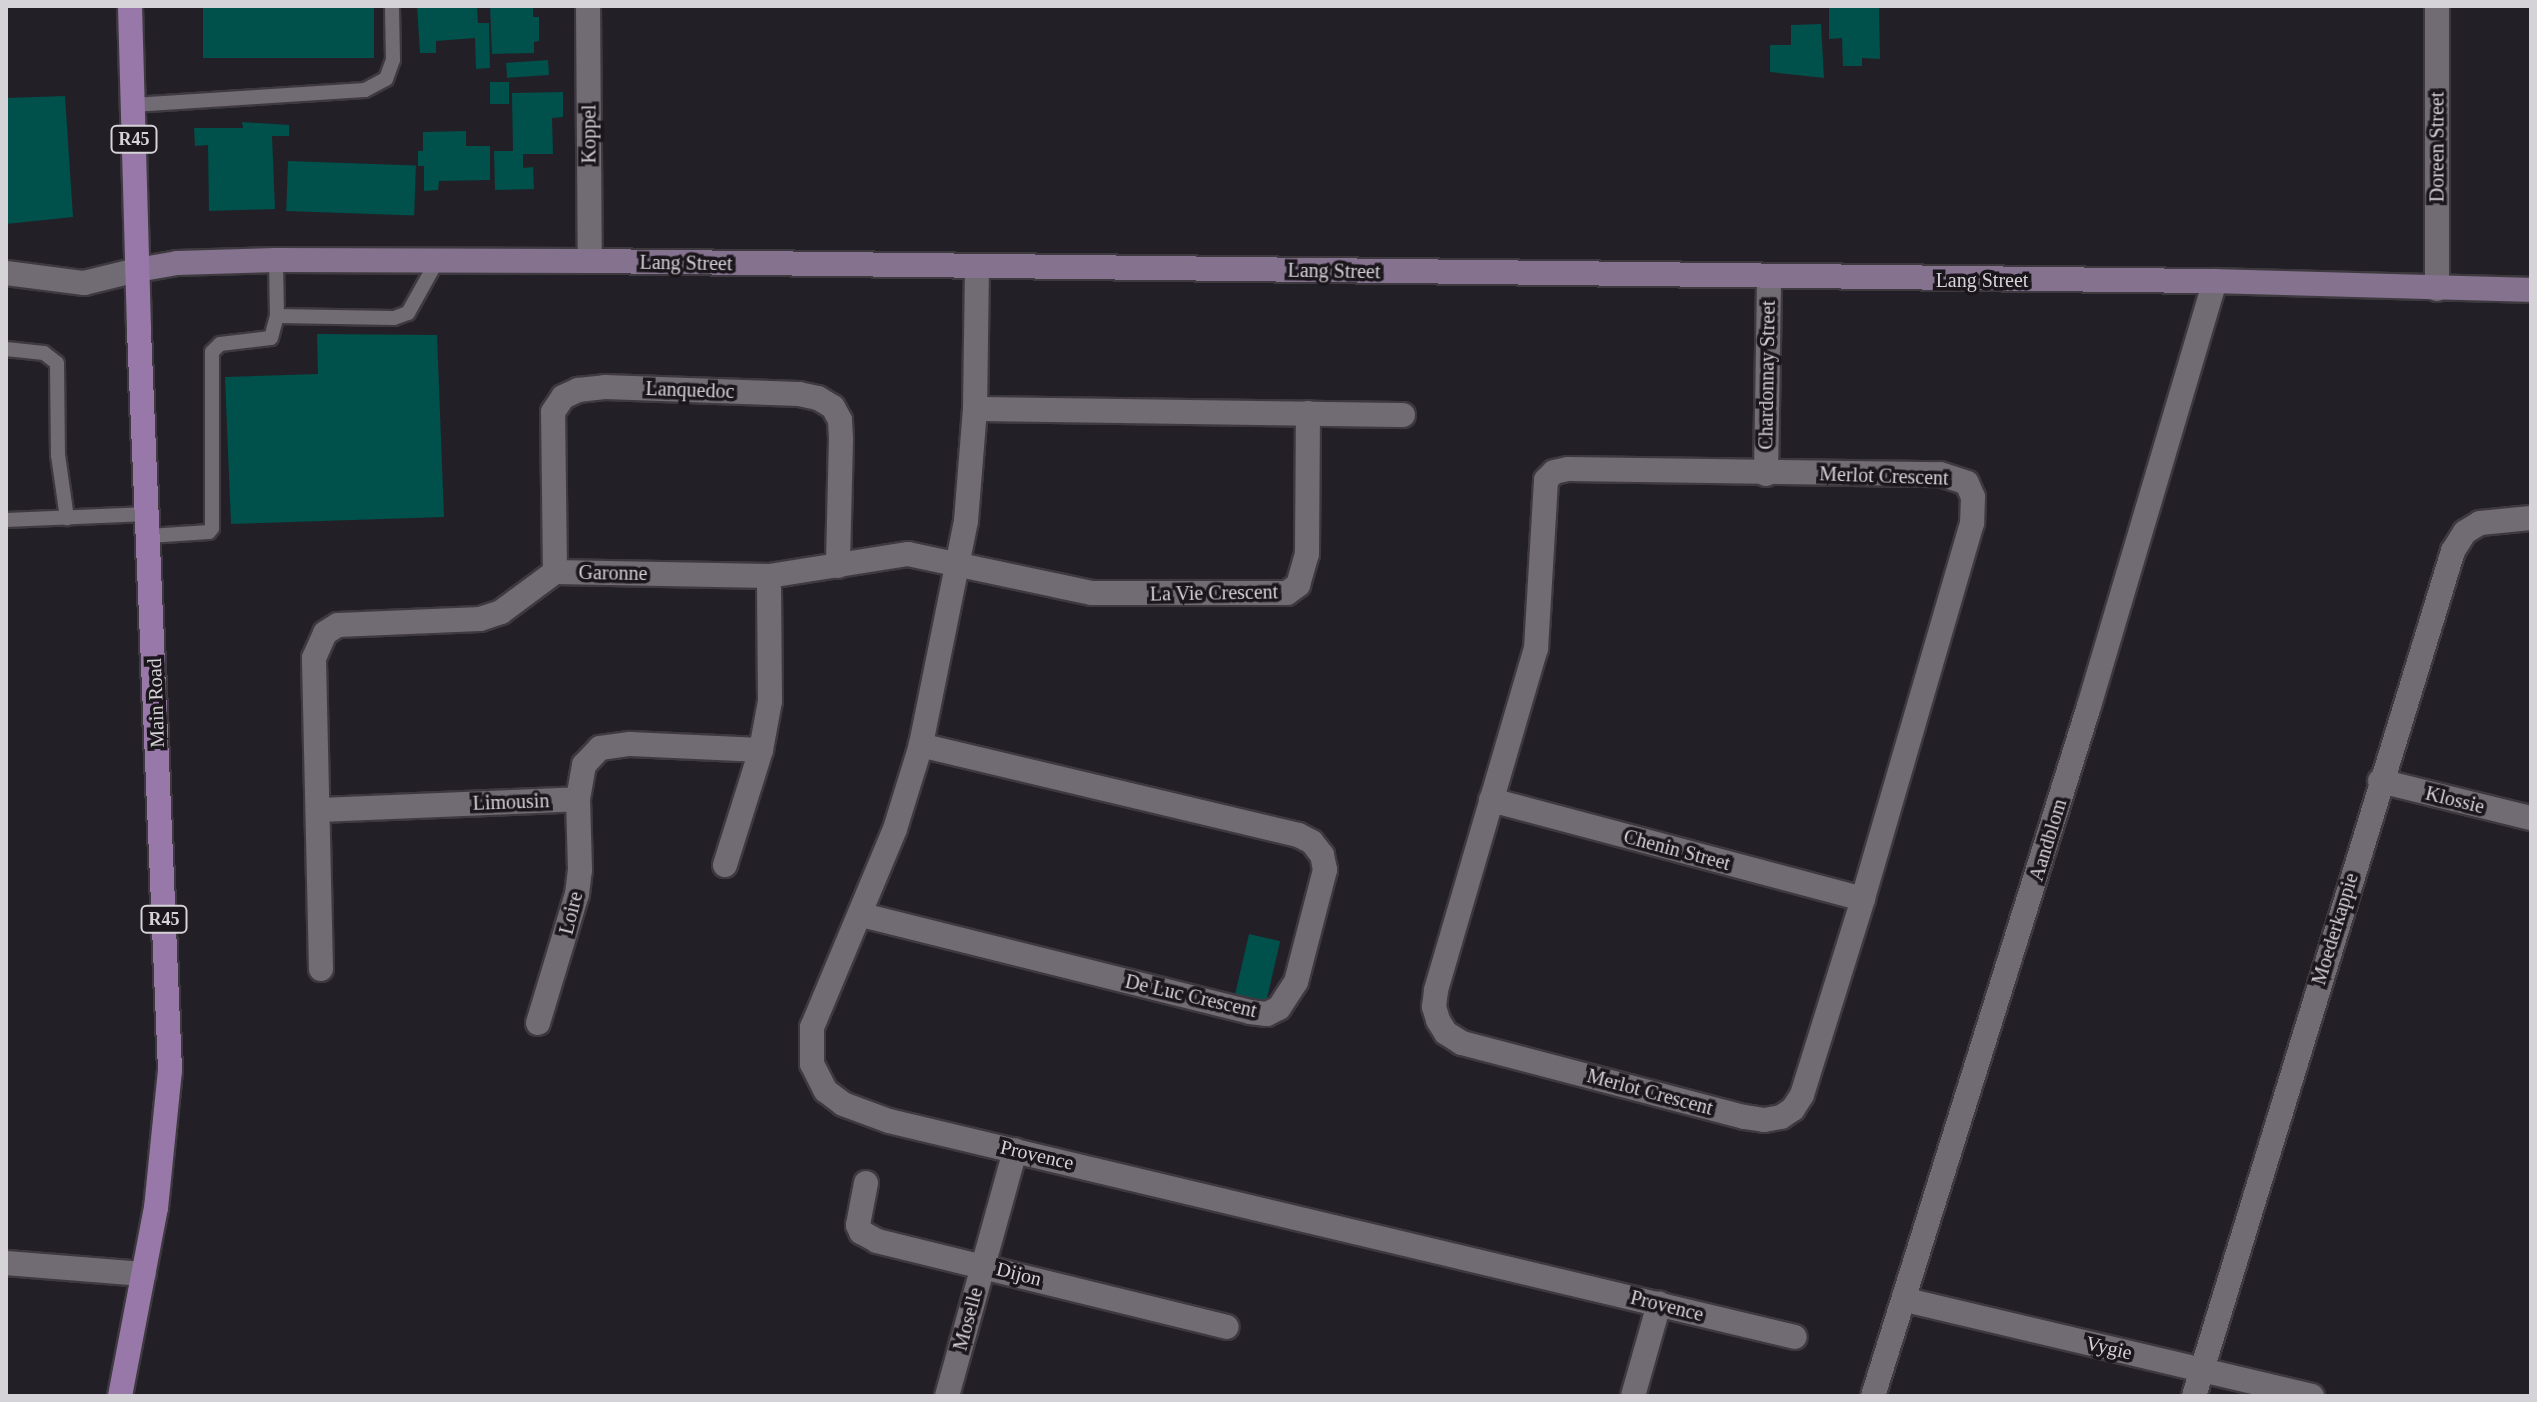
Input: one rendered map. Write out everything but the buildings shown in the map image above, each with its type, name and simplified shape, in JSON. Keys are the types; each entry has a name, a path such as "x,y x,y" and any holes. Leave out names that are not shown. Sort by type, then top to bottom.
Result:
{"main road":[{"name":"Main Road","path":"120,1396 156,1208 170,1070 137,270 130,6"}],"street":[{"name":"Koppel","path":"588,6 590,261"},
{"name":"Doreen Street","path":"2437,6 2437,289"},
{"name":"Lang Street","path":"137,270 177,263 276,260 590,261 2215,281 2531,290"},
{"path":"958,562 971,487 977,267"},
{"path":"6,273 33,280 84,283 137,270"},
{"name":"Chardonnay Street","path":"1766,474 1769,277"},
{"name":"Aandblom","path":"1873,1396 1906,1300 2215,281"},
{"name":"Lanquedoc","path":"555,572 553,412 563,397 578,390 605,387 799,394 818,398 833,407 840,420 841,439 838,566"},
{"path":"975,409 1403,415"},
{"name":"La Vie Crescent","path":"958,562 1092,593 1287,593 1298,585 1307,554 1308,413"},
{"name":"Merlot Crescent","path":"1568,469 1940,474 1967,483 1973,497 1972,523 1863,899 1802,1095 1793,1109 1781,1117 1764,1120 1744,1117 1462,1043 1446,1033 1434,1007 1436,990 1491,800 1536,649 1546,480 1554,472 1568,469"},
{"name":"Moederkappie","path":"2194,1396 2453,551 2465,532 2480,523 2531,518"},
{"name":"Garonne","path":"321,969 320,810 314,658 325,633 348,622 480,619 501,612 555,572 769,576 908,554 958,562"},
{"name":"Provence","path":"958,562 921,745 895,829 862,915 823,995 812,1027 809,1047 818,1079 843,1104 865,1114 1795,1337"},
{"path":"725,865 761,750 770,701 769,576"},
{"name":"Limousin","path":"320,810 578,799 584,765 600,748 630,744 761,750"},
{"name":"De Luc Crescent","path":"862,915 1250,1012 1267,1014 1279,1008 1296,982 1325,870 1322,855 1312,842 1298,835 921,745"},
{"name":"Klossie","path":"2380,781 2531,818"},
{"name":"Loire","path":"538,1023 577,894 578,799"},
{"name":"Chenin Street","path":"1491,800 1863,899"},
{"name":"Moselle","path":"947,1396 1015,1150"},
{"name":"Dijon","path":"866,1183 858,1225 866,1236 1227,1327"},
{"path":"6,1263 144,1274"},
{"name":"Vygie","path":"1906,1300 2312,1396"},
{"path":"1633,1396 1659,1304"}],"lane":[{"path":"133,105 365,90 386,79 393,60 392,6"},
{"path":"6,520 67,518 209,532 212,528 212,352 220,344 271,338 277,316 276,260"},
{"path":"277,316 402,317 413,306 437,261"},
{"path":"6,349 44,353 57,363 58,455 67,518"}]}
